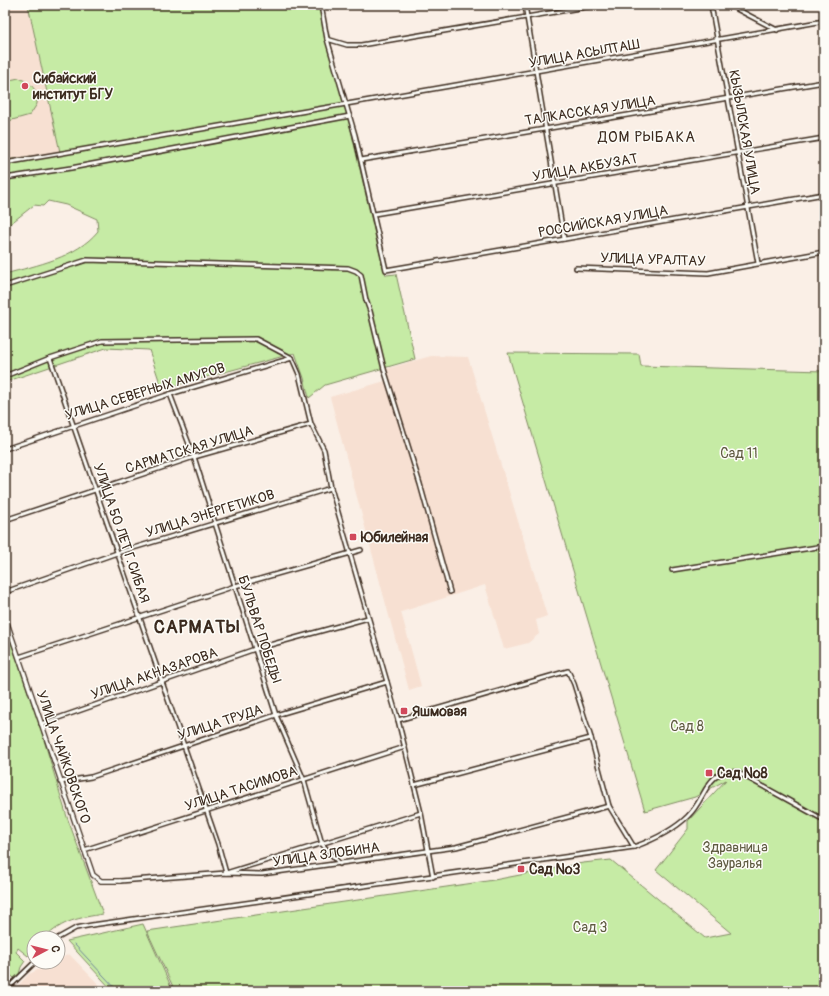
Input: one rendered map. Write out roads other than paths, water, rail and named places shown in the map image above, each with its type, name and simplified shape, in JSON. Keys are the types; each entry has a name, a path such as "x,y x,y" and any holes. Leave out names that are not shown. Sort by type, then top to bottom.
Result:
{"street":[{"path":"321,5 327,39 347,103 374,214"},
{"path":"525,5 564,239"},
{"path":"327,39 347,45 361,45 597,5"},
{"name":"КЫЗЫЛСКАЯ УЛИЦА","path":"711,5 758,263"},
{"path":"729,5 777,30"},
{"name":"УЛИЦА АСЫЛТАШ","path":"5,163 347,103 717,41 824,21"},
{"name":"ТАЛКАССКАЯ УЛИЦА","path":"361,160 824,82"},
{"path":"5,178 70,168 350,116"},
{"name":"УЛИЦА АКБУЗАТ","path":"374,214 824,138"},
{"name":"РОССИЙСКАЯ УЛИЦА","path":"374,214 386,270 824,194"},
{"name":"УЛИЦА УРАЛТАУ","path":"576,268 708,273 824,252"},
{"path":"5,286 87,260 348,268 356,271 361,275 384,369 415,466 450,592"},
{"path":"5,376 50,358 102,342 256,339 292,358 299,374 311,424 324,450 331,488 398,720 421,813 433,877"},
{"name":"УЛИЦА 50 ЛЕТ Г.СИБАЯ","path":"50,358 184,746 226,873"},
{"name":"УЛИЦА СЕВЕРНЫХ АМУРОВ","path":"5,449 73,425 170,394 292,358"},
{"name":"БУЛЬВАР ПОБЕДЫ","path":"170,394 194,457 276,715 304,780 322,844 340,864"},
{"name":"САРМАТСКАЯ УЛИЦА","path":"5,520 194,457 311,424"},
{"name":"УЛИЦА ЭНЕРГЕТИКОВ","path":"5,592 117,553 214,522 331,488"},
{"path":"672,570 824,546"},
{"path":"19,657 235,586 361,550"},
{"name":"УЛИЦА ЧАЙКОВСКОГО","path":"5,617 42,724 60,782 93,875 96,879 101,881 120,881"},
{"name":"УЛИЦА АКНАЗАРОВА","path":"42,724 255,649 368,618"},
{"path":"398,720 568,671 574,684 591,738 609,806 634,847"},
{"name":"УЛИЦА ТРУДА","path":"60,782 91,776 276,715 387,682"},
{"path":"414,785 591,738"},
{"name":"УЛИЦА ТАСИМОВА","path":"84,850 405,747"},
{"path":"66,934 76,928 92,925 634,847 667,832 689,816 716,775 726,771 737,772 824,820"},
{"name":"УЛИЦА ЗЛОБИНА","path":"120,881 226,873 262,874 456,847 609,806"},
{"name":"УЛИЦА ЗЛОБИНА","path":"226,873 421,813"},
{"path":"5,991 27,970"}],"waterway":[{"path":"74,944 118,991"}],"place":[{"name":"Сибайский институт БГУ","path":"25,86"},
{"name":"Юбилейная","path":"353,537"},
{"name":"Яшмовая","path":"404,711"},
{"name":"Сад №8","path":"709,773"},
{"name":"Сад №3","path":"521,869"}],"district":[{"name":"ДОМ РЫБАКА","path":"647,137"},
{"name":"САРМАТЫ","path":"197,627"}],"park label":[{"name":"Сад 11","path":"739,453"},
{"name":"Сад 8","path":"687,726"},
{"name":"Здравница Зауралья","path":"735,856"},
{"name":"Сад 3","path":"590,927"}]}
